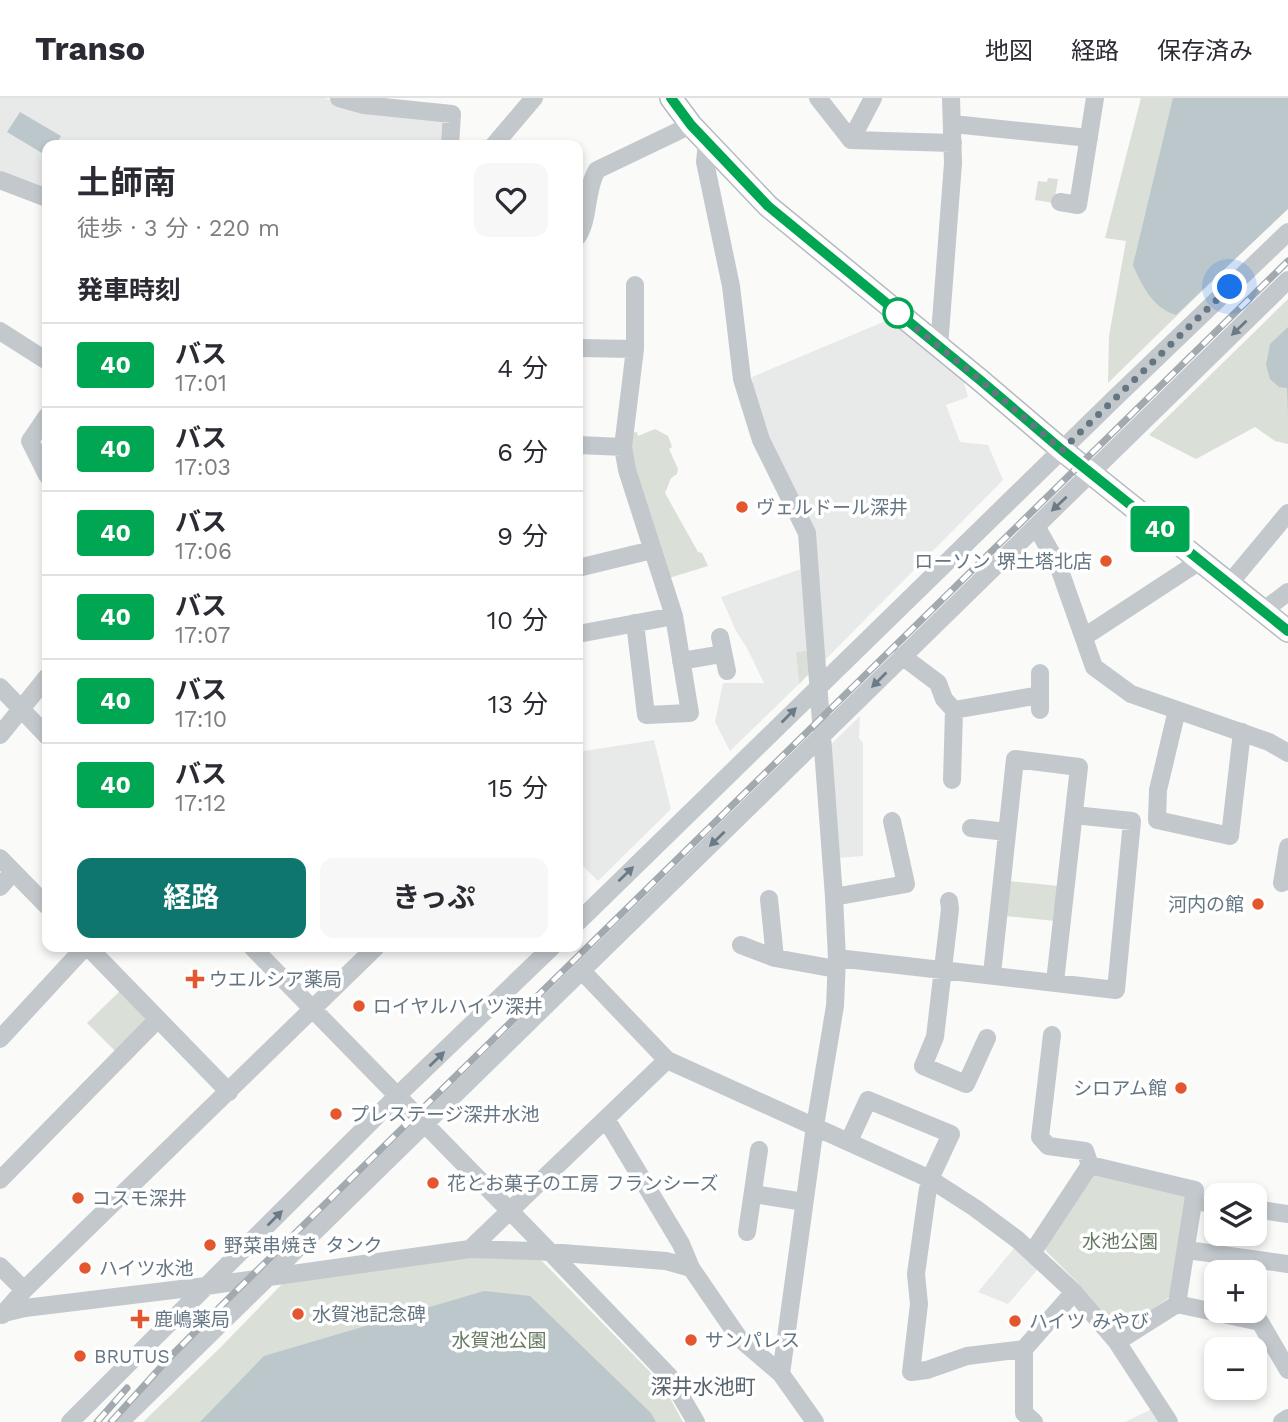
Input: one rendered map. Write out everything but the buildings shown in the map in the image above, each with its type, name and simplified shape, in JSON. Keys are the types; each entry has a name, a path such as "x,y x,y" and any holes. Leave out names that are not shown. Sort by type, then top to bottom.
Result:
{"main road":[{"path":"671,98 707,143 768,206 1091,474 1288,632"}],"street":[{"path":"339,98 364,105 452,114 450,140"},
{"path":"498,140 534,98"},
{"path":"818,98 851,140"},
{"path":"851,140 873,98"},
{"path":"939,347 953,143 951,98"},
{"path":"1060,202 1079,205 1095,98"},
{"path":"953,124 1089,138"},
{"path":"583,227 591,183 597,170 691,125"},
{"path":"851,140 953,143"},
{"path":"707,143 705,162 731,286 741,379 761,440 807,533 819,686 820,737 834,897 837,964 835,1006 815,1126 781,1374"},
{"path":"0,180 42,196"},
{"path":"583,909 819,686 1288,232"},
{"path":"120,1422 1288,280"},
{"path":"635,285 635,349 623,447 627,470 674,616 690,713 646,715 635,623"},
{"path":"0,331 42,358"},
{"path":"583,348 635,349"},
{"path":"42,423 30,441 42,465"},
{"path":"583,445 623,447"},
{"path":"1229,584 1288,513"},
{"path":"1036,526 1058,565 1094,667 1131,694 1269,742 1288,753"},
{"path":"583,567 652,550"},
{"path":"1084,637 1200,561"},
{"path":"1263,611 1288,592"},
{"path":"583,633 674,616"},
{"path":"681,661 723,654"},
{"path":"902,656 938,683 944,699 954,710 952,780"},
{"path":"954,710 1040,703 1040,673"},
{"path":"0,735 42,683"},
{"path":"0,687 42,731"},
{"path":"1177,710 1158,790 1157,820 1230,836 1242,732"},
{"path":"992,974 1015,759 1079,767 1055,982"},
{"path":"741,946 775,958 992,974 1116,990 1132,821 1074,815"},
{"path":"834,897 906,884 892,821"},
{"path":"971,828 1007,832"},
{"path":"1282,883 1288,847"},
{"path":"0,858 42,901"},
{"path":"0,887 13,872"},
{"path":"769,899 775,958"},
{"path":"949,901 935,1037 923,1066 966,1084 987,1038"},
{"path":"0,1039 81,952"},
{"path":"91,952 229,1092"},
{"path":"257,952 669,1376 696,1422"},
{"path":"1,1315 371,952"},
{"path":"70,1422 397,1096 547,952"},
{"path":"582,971 667,1060 930,1179 975,1208 1032,1253 1074,1293 1118,1342 1169,1422"},
{"path":"0,1180 157,1020"},
{"path":"1052,1035 1040,1137 1048,1146 1085,1151 1090,1165"},
{"path":"470,1249 667,1060"},
{"path":"849,1141 868,1100 951,1134 930,1179 916,1274 919,1304 911,1372 927,1370 982,1353 1024,1349"},
{"path":"606,1119 681,1244 691,1268 739,1338 781,1374 815,1422"},
{"path":"747,1232 759,1150"},
{"path":"1090,1165 1195,1190 1177,1304"},
{"path":"1032,1253 1090,1165"},
{"path":"753,1194 804,1202"},
{"path":"1193,1201 1204,1202"},
{"path":"1267,1211 1288,1214"},
{"path":"1,1315 25,1308 268,1278 470,1249 656,1260 691,1268"},
{"path":"1186,1250 1288,1264"},
{"path":"0,1266 24,1290"},
{"path":"1034,1422 1024,1413 1024,1349 1074,1293"},
{"path":"1118,1342 1177,1304 1260,1322 1288,1370"},
{"path":"1282,1422 1288,1418"}],"shaded area":[{"path":"0,98 324,98 363,108 444,117 446,140 42,140 42,189 0,172"},
{"path":"1173,98 1288,98 1288,209 1176,315 1155,302 1144,288 1133,265"},
{"path":"20,112 61,136 58,140 42,140 42,153 7,132"},
{"path":"888,320 963,379 968,397 946,405 960,442 988,445 1003,480 824,661 818,580 766,431 753,390 752,377"},
{"path":"1288,327 1288,415 1287,388 1279,387 1270,379 1266,365 1270,344"},
{"path":"804,568 811,650 796,652 799,684 730,751 715,722 723,683 764,683 721,597"},
{"path":"860,716 859,738 863,743 863,856 838,858 827,748"},
{"path":"654,740 671,809 598,881 583,865 583,751"},
{"path":"1015,1247 1039,1268 1008,1304 978,1292"},
{"name":"水賀池公園","path":"484,1291 530,1296 651,1413 656,1422 200,1422 264,1356"},
{"path":"1152,1409 1160,1422 1125,1422"}],"green space":[{"path":"1141,98 1288,98 1288,207 1108,383 1109,336 1126,241 1105,238"},
{"path":"1048,178 1058,179 1054,203 1035,200 1038,181 1047,182"},
{"path":"1288,299 1288,444 1275,441 1255,427 1196,459 1149,435"},
{"path":"655,429 668,436 672,447 669,449 678,469 665,493 708,566 669,578 628,453 630,433 637,432 638,436"},
{"path":"811,650 812,671 799,684 796,652"},
{"path":"1009,881 1059,886 1055,921 1005,916"},
{"path":"121,990 146,1016 145,1022 116,1052 87,1023"},
{"name":"水池公園","path":"1092,1174 1184,1194 1188,1200 1171,1296 1123,1330 1118,1329 1046,1251 1045,1245"},
{"name":"水賀池公園","path":"475,1255 542,1261 654,1376 683,1422 143,1422 282,1284"}],"railway":[{"path":"583,951 1288,261"},
{"path":"111,1422 224,1303 582,952"},
{"path":"97,1422 127,1388"}],"bus line":[{"name":"40","path":"671,98 691,125 768,206 1062,450 1288,631"}],"place":[{"name":"ヴェルドール深井","path":"742,507"},
{"name":"ローソン 堺土塔北店","path":"1106,561"},
{"name":"河内の館","path":"1258,904"},
{"name":"ウエルシア薬局","path":"195,979"},
{"name":"ロイヤルハイツ深井","path":"359,1006"},
{"name":"シロアム館","path":"1181,1088"},
{"name":"プレステージ深井水池","path":"336,1114"},
{"name":"花とお菓子の工房 フランシーズ","path":"433,1183"},
{"name":"コスモ深井","path":"78,1198"},
{"name":"野菜串焼き タンク","path":"210,1245"},
{"name":"ハイツ水池","path":"85,1268"},
{"name":"水賀池記念碑","path":"298,1314"},
{"name":"鹿嶋薬局","path":"140,1319"},
{"name":"ハイツ みやび","path":"1015,1321"},
{"name":"サンパレス","path":"691,1340"},
{"name":"BRUTUS","path":"80,1356"}],"district":[{"name":"深井水池町","path":"703,1387"}],"route":[{"path":"898,313 1062,450 1230,287"}]}
